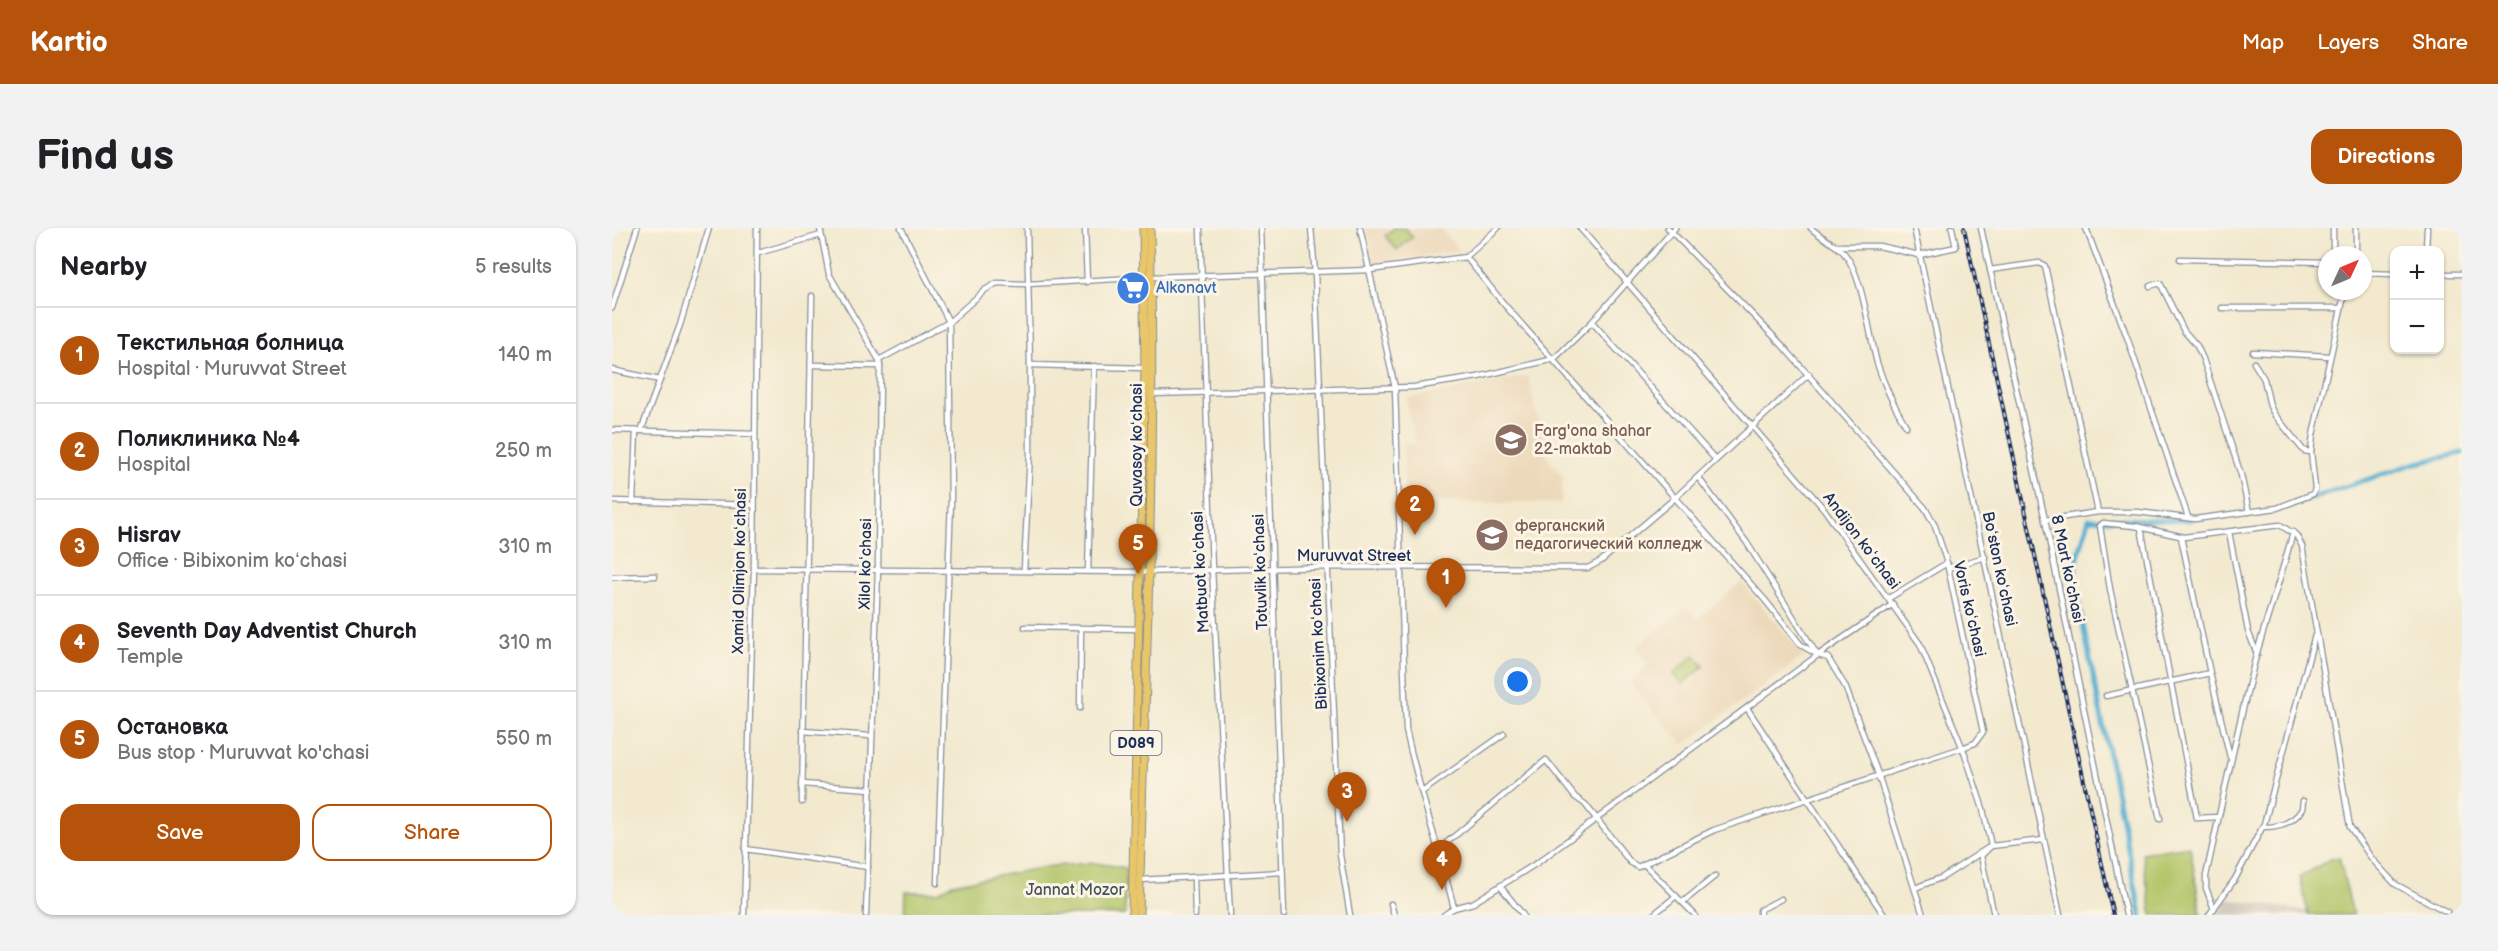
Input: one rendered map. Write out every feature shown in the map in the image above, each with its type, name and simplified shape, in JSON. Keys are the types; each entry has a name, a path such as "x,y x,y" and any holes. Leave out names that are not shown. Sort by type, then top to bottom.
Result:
{"main road":[{"name":"Quvasoy koʻchasi","path":"1139,915 1150,571 1151,394 1148,277 1143,228"},
{"name":"Quvasoy koʻchasi","path":"1132,915 1150,228"}],"street":[{"path":"612,308 637,228"},
{"path":"633,502 638,431 680,325 709,228"},
{"name":"Xamid Olimjon koʻchasi","path":"745,915 754,569 757,228"},
{"path":"820,228 829,274 879,363"},
{"path":"901,228 949,322 951,500 938,883"},
{"path":"1024,570 1030,453 1027,228"},
{"path":"1085,228 1087,282"},
{"name":"Matbuot koʻchasi","path":"1200,228 1212,569 1230,915"},
{"name":"Totuvlik koʻchasi","path":"1262,228 1284,915"},
{"name":"Bibixonim koʻchasi","path":"1311,228 1315,273 1341,855 1350,915"},
{"path":"1360,228 1395,388 1406,730 1454,908"},
{"path":"811,365 879,363 949,322 985,290 997,283 1087,282 1148,277 1370,270 1466,257 1498,228"},
{"name":"Andijon koʻchasi","path":"1580,228 1824,509 1920,644 1962,748 1983,809 1991,846"},
{"path":"1811,228 1835,246 1848,260 1860,288 1878,364 1887,390 1906,426"},
{"name":"Boʻston koʻchasi","path":"1914,228 2060,915"},
{"path":"1835,246 1879,246 1919,255 1956,247 1952,228"},
{"name":"8 Mart koʻchasi","path":"1981,228 2045,520 2126,915"},
{"path":"2086,228 2127,337 2188,517"},
{"path":"2333,228 2333,246"},
{"path":"2356,228 2356,246"},
{"path":"2426,246 2427,228"},
{"path":"1151,394 1395,388 1437,384 1554,359 1592,322 1672,229"},
{"name":"Voris koʻchasi","path":"1644,864 1714,830 1975,743 1983,732 1948,566 1935,526 1925,508 1809,374 1672,229"},
{"path":"758,253 821,236"},
{"path":"1466,257 1503,303 1765,600 1801,645 1828,658 1834,665 1845,686 1878,774 1923,915"},
{"path":"2180,259 2318,262"},
{"path":"1990,270 2039,263 2045,266 2098,512"},
{"path":"2372,273 2390,274"},
{"path":"2444,274 2462,273"},
{"path":"2150,286 2160,283 2184,331 2197,345 2229,437 2249,512"},
{"path":"802,802 812,296"},
{"path":"2045,520 2098,512 2195,519 2287,505 2313,494 2315,489 2311,452 2343,300"},
{"path":"2222,308 2341,308"},
{"path":"1592,322 1715,459"},
{"path":"2253,352 2330,356"},
{"name":"Xilol koʻchasi","path":"866,915 878,570 879,363"},
{"path":"2254,363 2264,379 2274,414 2304,451 2311,452"},
{"path":"1030,364 1145,365"},
{"path":"1088,571 1094,366"},
{"path":"612,370 660,380"},
{"name":"Muruvvat Street","path":"754,569 1141,572 1327,567 1588,568 1601,561 1675,498 1809,374"},
{"path":"612,430 755,434"},
{"path":"1698,477 1748,543 1818,655"},
{"path":"612,501 753,505"},
{"path":"2160,819 2099,529 2103,523 2181,537 2276,524 2285,526 2300,540 2302,546 2316,625 2315,636 2263,827 2235,879 2209,915"},
{"path":"2141,528 2197,818 2218,818"},
{"path":"2229,532 2248,631 2257,654"},
{"path":"2214,909 2205,881 2230,759 2257,654 2293,532"},
{"path":"2181,537 2230,759"},
{"path":"1889,598 1948,566 1985,556"},
{"path":"612,577 655,576"},
{"path":"1444,915 1454,908 1473,903 1537,863 1818,655 1893,604"},
{"path":"1025,627 1139,629"},
{"path":"1080,708 1081,628"},
{"path":"2315,636 2350,827 2372,860 2395,884 2447,912"},
{"path":"2106,696 2210,674"},
{"path":"1747,708 1884,915"},
{"path":"803,731 871,736"},
{"path":"1422,792 1504,734"},
{"path":"1439,849 1546,760 1575,797 1585,804 1634,866 1644,864 1695,915"},
{"path":"802,784 871,789"},
{"path":"2263,827 2278,827 2293,819 2302,809 2302,801"},
{"path":"1915,888 1943,877 1991,846 2043,840"},
{"path":"1991,846 1981,856 1994,915"},
{"path":"745,849 868,867"},
{"path":"1140,880 1282,872"},
{"path":"1683,902 1715,876"},
{"path":"1194,877 1195,915"},
{"path":"1500,886 1523,915"},
{"path":"1653,915 1676,896"},
{"path":"1760,915 1760,910 1781,899"},
{"path":"1391,903 1394,915"}],"shaded area":[{"path":"1366,228 1440,228 1460,251 1374,263"},
{"path":"1528,376 1547,457 1563,477 1561,503 1404,500 1404,445 1416,444 1406,398"},
{"path":"1741,582 1804,656 1683,745 1629,682 1649,664 1636,648 1686,606 1698,619"},
{"path":"2225,899 2307,911 2308,915 2219,915"}],"green space":[{"path":"1394,228 1405,228 1413,237 1397,250 1385,236"},
{"path":"1694,655 1704,666 1683,684 1673,674"},
{"path":"2190,846 2201,915 2152,915 2142,853"},
{"path":"2339,857 2353,915 2308,915 2300,877 2330,859"},
{"name":"Jannat Mozor","path":"1095,863 1126,868 1125,915 905,915 906,892 938,892 952,884 1052,866"}],"waterway":[{"path":"2291,505 2413,464 2462,453"},
{"path":"2141,915 2074,580 2077,560 2089,519 2191,520"}],"railway":[{"path":"1964,228 2113,915"}],"place":[{"name":"Alkonavt","path":"1133,288"},
{"name":"Farg'ona shahar 22-maktab","path":"1511,440"},
{"name":"Поликлиника №4","path":"1415,535"},
{"name":"ферганский педагогический колледж","path":"1492,535"},
{"name":"Остановка","path":"1138,574"},
{"name":"Текстильная болница","path":"1446,608"},
{"name":"Hisrav","path":"1347,822"},
{"name":"Seventh Day Adventist Church","path":"1442,890"}]}
